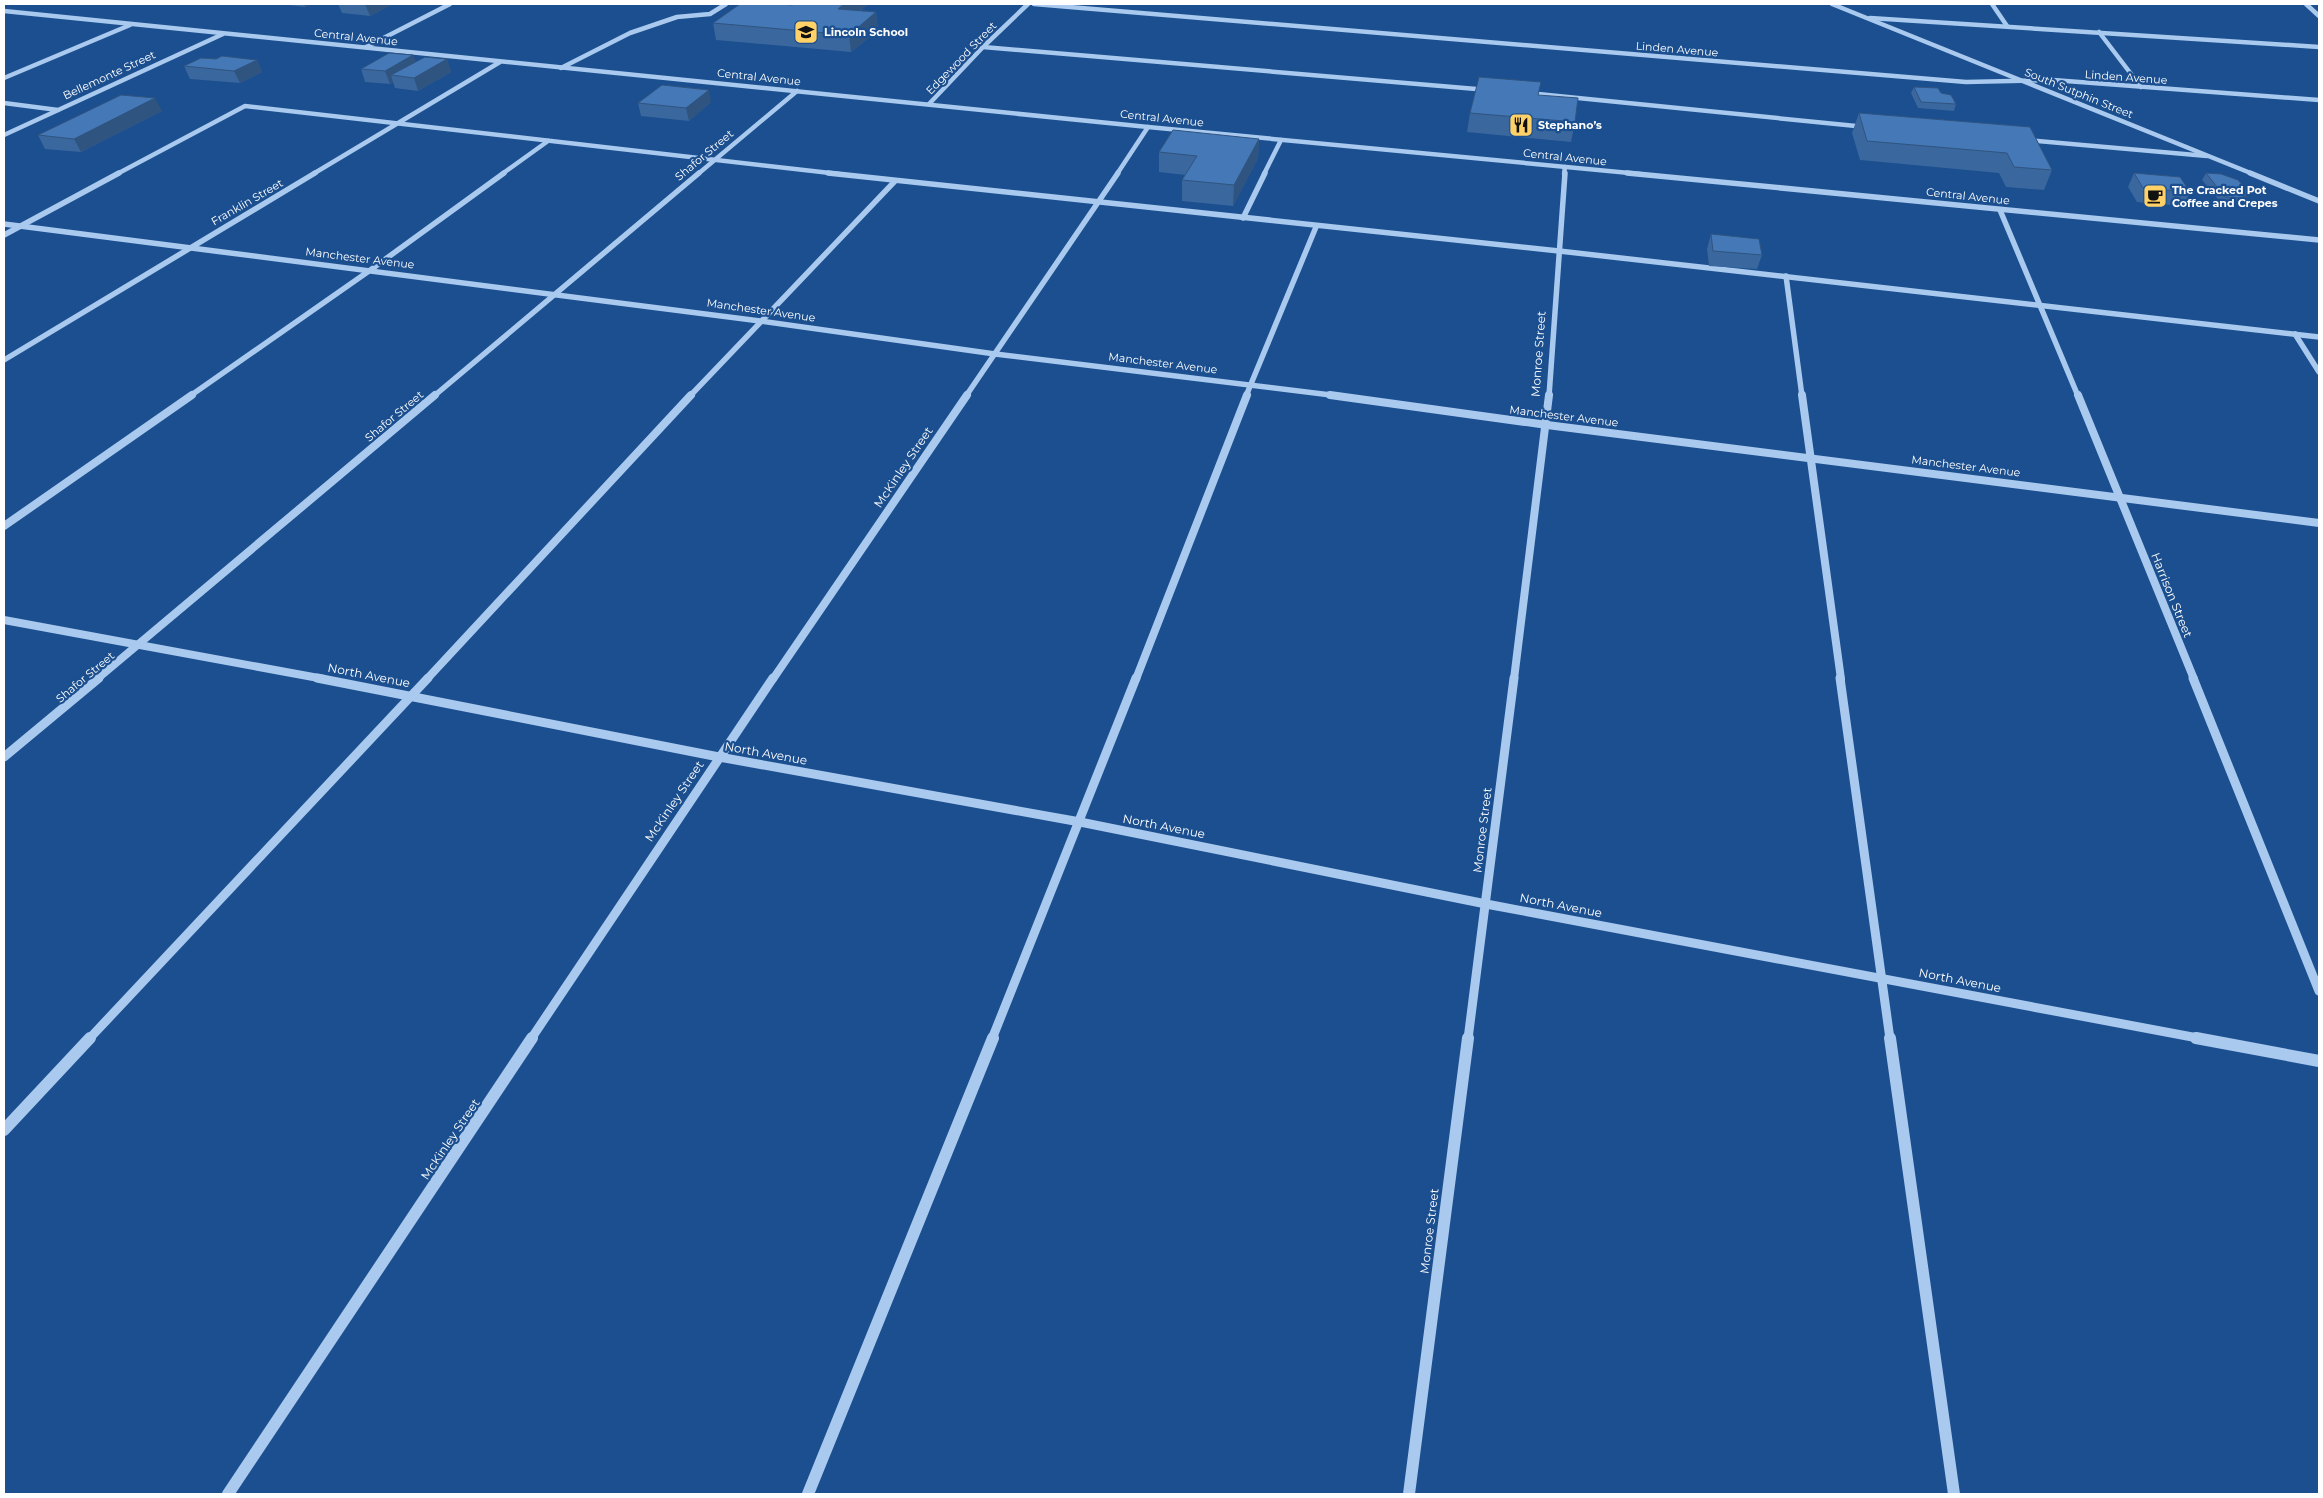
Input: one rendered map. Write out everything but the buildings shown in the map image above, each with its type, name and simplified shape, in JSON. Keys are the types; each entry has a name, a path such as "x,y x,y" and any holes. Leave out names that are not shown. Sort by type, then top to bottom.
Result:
{"street":[{"path":"364,48 450,4"},
{"path":"561,68 630,32 677,17 710,14 726,4"},
{"name":"Edgewood Street","path":"929,104 983,47 1028,4"},
{"name":"Linden Avenue","path":"1034,4 1956,81 2053,80 2317,100"},
{"name":"South Sutphin Street","path":"1832,4 2319,201"},
{"path":"1992,4 2007,26"},
{"path":"2306,4 2319,16"},
{"name":"Central Avenue","path":"4,11 1148,127 2319,240"},
{"path":"1861,17 2319,47"},
{"path":"4,78 132,24"},
{"path":"2099,32 2141,87"},
{"name":"Bellemonte Street","path":"4,135 223,34"},
{"path":"983,47 1498,90"},
{"name":"Franklin Street","path":"4,360 501,62"},
{"name":"Shafor Street","path":"4,757 797,91"},
{"path":"1526,93 1871,127"},
{"path":"2317,100 2319,105"},
{"path":"4,103 58,110"},
{"path":"4,235 245,106 895,181 1559,251 2319,337"},
{"name":"McKinley Street","path":"228,1494 719,757 1099,202 1148,127"},
{"path":"4,526 369,271 548,140"},
{"path":"1243,218 1281,140"},
{"path":"2020,140 2207,156"},
{"name":"Monroe Street","path":"1408,1494 1547,425 1565,167"},
{"path":"4,1130 760,321 895,181"},
{"name":"Harrison Street","path":"2000,210 2121,498 2319,991"},
{"name":"Manchester Avenue","path":"4,224 760,321 995,354 1251,384 1547,425 2319,523"},
{"path":"808,1494 1080,822 1251,384 1316,226"},
{"path":"1786,276 1881,977 1954,1494"},
{"path":"2295,334 2319,372"},
{"name":"North Avenue","path":"4,620 412,695 719,757 1080,822 1486,904 1881,977 2319,1062"}],"place":[{"name":"Lincoln School","path":"806,32"},
{"name":"Stephano’s","path":"1521,125"},
{"name":"The Cracked Pot Coffee and Crepes","path":"2155,196"}]}
